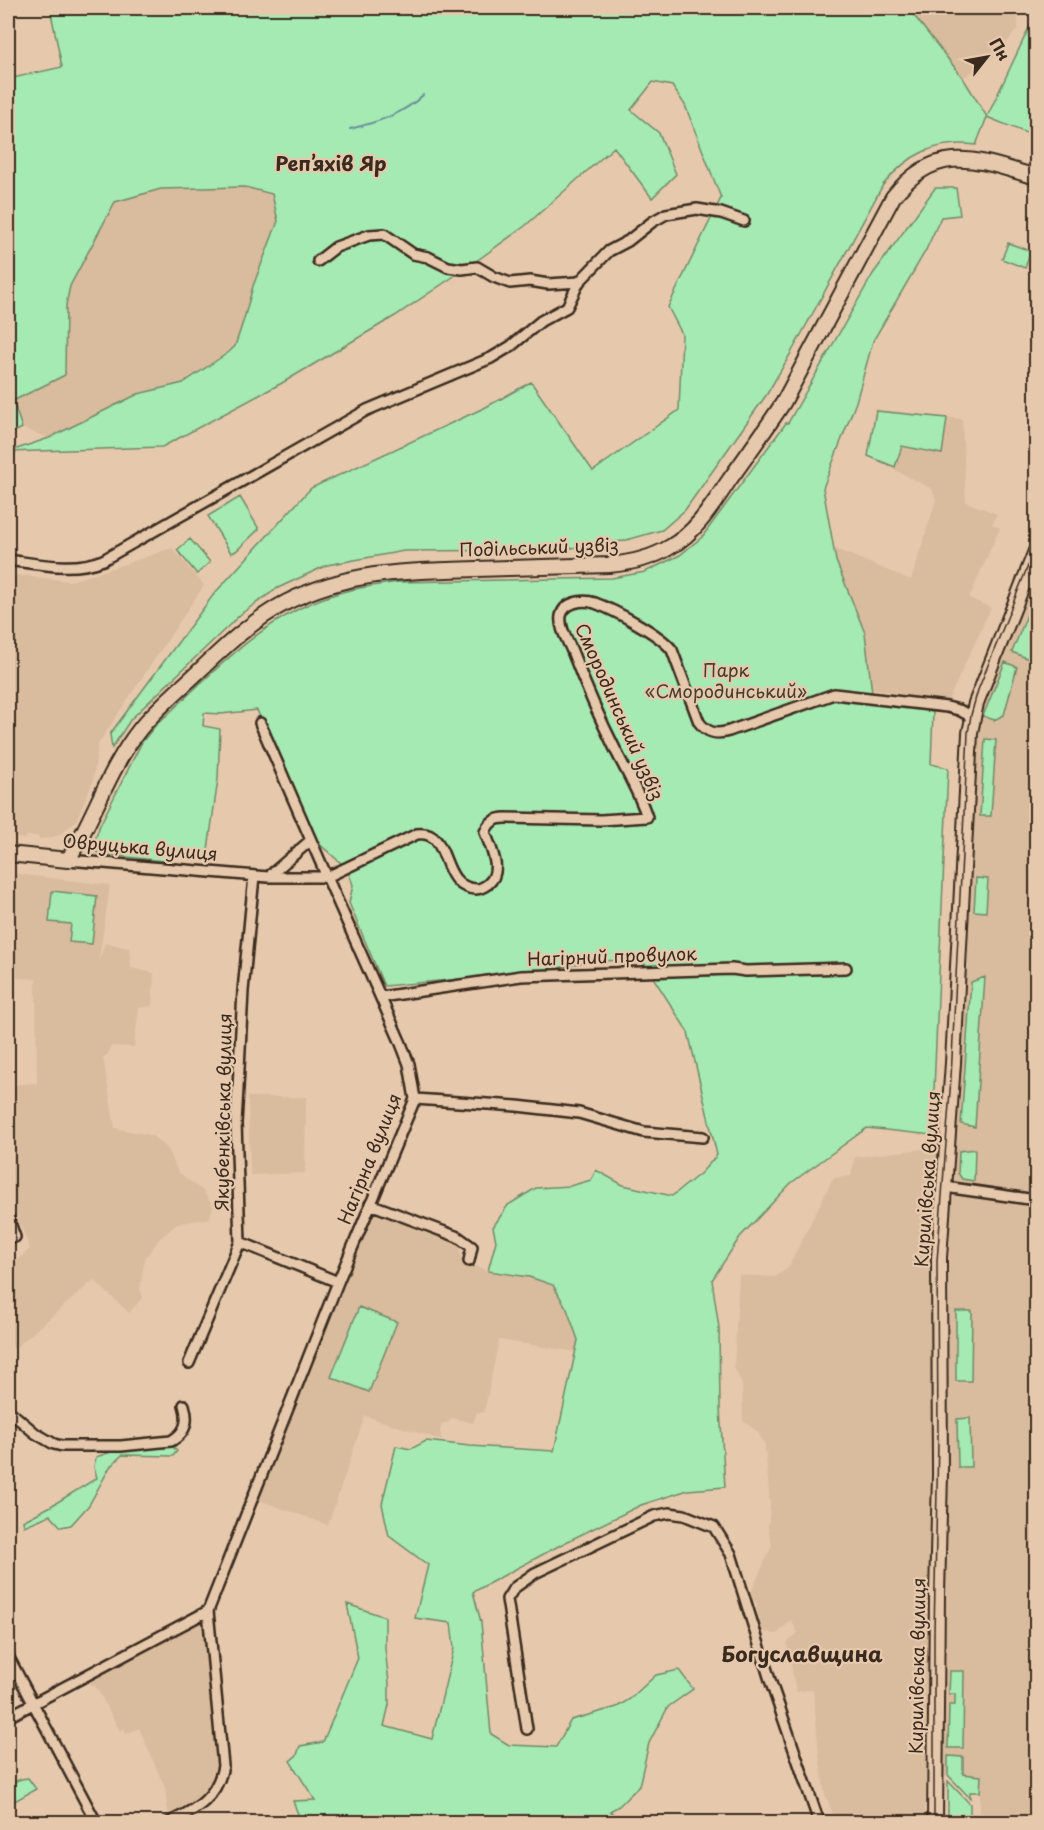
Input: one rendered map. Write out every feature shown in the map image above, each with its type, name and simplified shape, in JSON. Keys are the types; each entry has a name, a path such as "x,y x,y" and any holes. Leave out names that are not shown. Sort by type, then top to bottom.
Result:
{"street":[{"name":"Подільський узвіз","path":"68,860 82,837 119,762 141,728 239,635 285,603 335,582 369,575 405,571 609,565 632,562 670,547 688,534 701,520 777,413 893,197 904,184 918,172 935,163 954,159 980,161 1036,177"},
{"path":"8,560 67,567 82,566 103,560 367,410 491,358 511,346 541,321 567,306 579,282 609,251 628,241 666,214 697,209 721,213 744,221"},
{"path":"318,261 336,247 369,235 384,234 413,254 428,257 448,267 462,270 477,267 510,283 579,282"},
{"name":"Кирилівська вулиця","path":"935,1822 940,1474 939,1258 952,1092 970,733 972,717 982,686 1036,551"},
{"name":"Смородинський узвіз","path":"327,877 417,834 425,833 438,841 451,872 459,882 469,888 480,889 493,879 496,869 485,832 487,826 494,820 506,818 602,820 647,817 582,677 561,625 561,615 566,606 575,602 594,603 666,641 672,650 699,722 712,733 720,734 834,694 959,710 972,717"},
{"name":"Нагірна вулиця","path":"208,1611 338,1282 415,1099 409,1064 260,723"},
{"path":"268,877 311,840"},
{"name":"Овруцька вулиця","path":"8,854 268,877 327,877"},
{"name":"Якубенківська вулиця","path":"240,1242 238,1088 243,991 255,876"},
{"name":"Нагірний провулок","path":"381,997 521,976 732,969 746,971 846,968"},
{"path":"415,1099 579,1113 644,1132 703,1137"},
{"path":"945,1187 1036,1200"},
{"path":"370,1204 458,1237 472,1247 469,1261"},
{"path":"8,1217 15,1237"},
{"path":"189,1363 240,1242 338,1282"},
{"path":"8,1410 54,1444 70,1447 121,1446 175,1439 181,1435 186,1423 184,1405"},
{"path":"527,1729 507,1599 510,1593 536,1574 654,1516 669,1513 684,1515 714,1527 731,1554 770,1680 819,1822"},
{"path":"8,1717 208,1611 223,1766 217,1785 210,1796 194,1809 170,1822"},
{"path":"8,1656 96,1822"}],"shaded area":[{"path":"908,8 1018,8 1018,28 998,54 963,78"},
{"path":"245,187 272,194 278,221 253,286 235,346 183,383 138,394 49,438 22,428 13,401 65,375 66,305 70,285 115,202 161,189"},
{"path":"874,409 962,419 966,502 997,514 992,524 1000,528 969,598 991,608 948,701 864,688 833,548 911,580 936,500 932,489 868,456"},
{"path":"172,548 204,585 98,744 93,781 76,821 59,835 50,838 8,837 8,574 70,581"},
{"path":"1036,568 1036,1193 963,1184 955,1181 952,1174 977,717"},
{"path":"8,873 110,885 99,960 105,943 129,948 131,968 154,973 152,1006 139,1008 134,1047 111,1046 108,1055 103,1057 115,1128 153,1136 168,1149 178,1172 204,1192 213,1206 210,1218 177,1224 159,1239 145,1258 140,1289 143,1297 129,1313 94,1280 14,1349 8,1339 8,1268 30,1249 8,1194 8,1085 37,1083 36,979 8,977"},
{"path":"248,1097 306,1097 305,1173 250,1175"},
{"path":"939,1147 933,1251 925,1822 836,1822 825,1794 813,1689 796,1692 787,1643 798,1633 791,1620 777,1634 759,1631 757,1604 750,1595 772,1545 768,1528 770,1506 765,1445 758,1432 743,1421 742,1384 734,1367 739,1275 775,1277 788,1268 833,1178 851,1176 855,1157"},
{"path":"961,1195 1036,1206 1036,1822 980,1822 980,1779 942,1776 950,1206 954,1197"},
{"path":"373,1210 459,1244 462,1261 488,1271 529,1277 553,1285 567,1309 578,1340 576,1352 499,1340 484,1413 477,1412 473,1423 452,1418 449,1422 442,1424 440,1431 442,1440 365,1416 328,1525 256,1499"},
{"path":"197,1620 203,1621 216,1771 213,1784 208,1792 172,1815 168,1812 165,1788 139,1728 126,1734 124,1728 120,1731 96,1687 87,1681"}],"green space":[{"path":"50,8 908,8 963,78 987,117 976,145 948,145 924,152 902,165 883,185 767,394 685,510 662,530 623,541 557,550 404,551 327,565 278,588 242,613 131,719 112,748 110,734 214,594 311,488 486,407 531,382 593,471 679,410 682,334 668,307 721,198 685,105 672,86 653,82 631,110 659,133 676,174 652,198 614,147 525,226 395,316 282,383 162,447 8,452 49,438 138,394 183,383 229,352 235,346 253,286 278,221 272,194 245,187 161,189 115,202 70,286 66,305 65,375 13,401 22,428 8,435 8,79 62,67"},
{"path":"1036,13 1036,137 987,117"},
{"name":"Парк «Смородинський»","path":"935,188 956,188 960,215 941,217 926,250 873,341 856,402 823,488 836,561 865,633 873,702 933,712 931,764 948,768 932,1135 867,1128 791,1183 740,1237 712,1280 719,1328 720,1408 725,1487 688,1490 641,1505 473,1592 481,1622 491,1734 509,1745 556,1747 571,1720 617,1707 630,1699 656,1675 679,1670 693,1689 668,1707 649,1743 639,1786 619,1806 610,1811 622,1822 301,1822 293,1801 315,1800 290,1761 297,1755 300,1746 323,1742 358,1658 347,1604 385,1617 389,1705 384,1726 432,1739 454,1648 451,1623 415,1618 428,1565 389,1536 382,1504 396,1446 411,1449 426,1441 554,1451 578,1340 567,1309 553,1285 529,1277 488,1271 496,1241 493,1227 508,1205 536,1188 570,1186 591,1180 596,1170 623,1185 672,1196 701,1173 717,1155 688,1032 642,960 588,961 546,971 384,986 349,903 353,885 345,863 341,863 317,842 257,710 221,714 204,713 203,726 220,729 218,779 207,857 174,854 172,862 101,854 96,852 94,843 100,825 142,742 155,726 240,648 286,615 339,593 398,582 612,578 645,572 680,555 702,537 788,423 873,274"},
{"path":"1008,243 1031,251 1025,268 1002,259"},
{"path":"876,411 947,418 942,454 902,446 895,467 868,456"},
{"path":"240,497 259,529 231,553 208,516"},
{"path":"190,539 210,562 197,574 177,550"},
{"path":"1036,593 1036,638 1029,659 1012,652"},
{"path":"1005,662 1017,667 1004,715 994,720 983,716"},
{"path":"985,739 996,740 991,816 980,816"},
{"path":"976,878 988,879 986,912 974,911"},
{"path":"52,891 97,896 92,944 69,942 71,924 49,922"},
{"path":"985,977 975,1127 961,1124 971,982"},
{"path":"975,1149 974,1181 962,1179 958,1173 959,1151"},
{"path":"359,1307 397,1322 369,1392 331,1377"},
{"path":"956,1311 972,1311 971,1381 956,1381"},
{"path":"970,1418 971,1467 958,1467 957,1419"},
{"path":"173,1447 177,1451 173,1456 122,1455 110,1467 89,1505 71,1525 61,1527 50,1515 24,1526 23,1521 97,1478 94,1467 96,1457 117,1450"},
{"path":"950,1671 964,1671 963,1748 948,1748 949,1705 955,1705 955,1694 949,1694"},
{"path":"948,1756 963,1757 963,1774 981,1776 980,1792 970,1792 970,1798 948,1775"},
{"path":"28,1778 36,1789 13,1802 9,1791 12,1785 18,1780"},
{"path":"948,1781 970,1804 970,1820 955,1821 948,1815"}],"waterway":[{"path":"350,129 398,113 423,95"}],"tram line":[{"path":"934,1822 934,1633 938,1441 937,1261 951,1078 968,733 978,690 1036,546"}],"district":[{"name":"Репʼяхів Яр","path":"331,164"},
{"name":"Богуславщина","path":"802,1655"}]}
